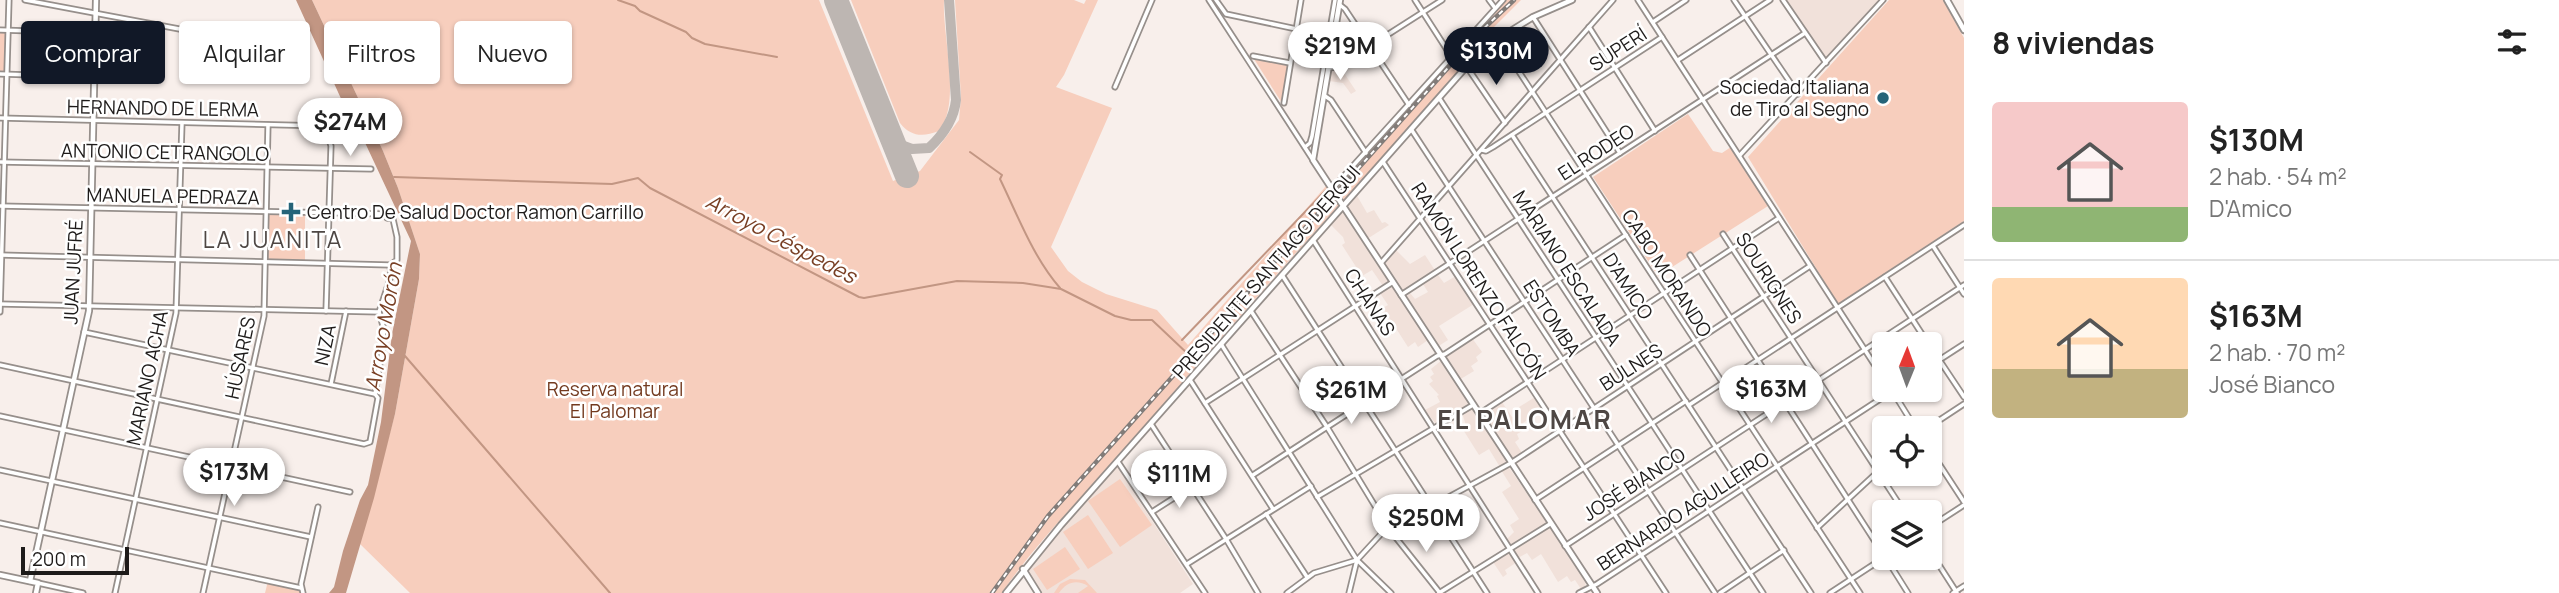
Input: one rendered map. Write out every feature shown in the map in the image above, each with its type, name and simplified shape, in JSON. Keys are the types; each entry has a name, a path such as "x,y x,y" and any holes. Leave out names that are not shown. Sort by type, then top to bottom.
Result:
{"street":[{"path":"0,312 3,118 9,0"},
{"path":"24,0 179,29"},
{"name":"JUAN JUFRÉ","path":"96,0 96,21"},
{"path":"1115,87 1152,0"},
{"path":"1209,0 1597,593"},
{"path":"1216,0 1226,14 1329,36"},
{"path":"1284,103 1301,0"},
{"path":"1305,147 1310,143 1312,135 1335,0"},
{"path":"1415,0 1451,56"},
{"path":"1329,68 1337,67 1442,0"},
{"path":"1489,0 1495,8"},
{"path":"1332,189 1503,0"},
{"name":"PRESIDENTE SANTIAGO DERQUI","path":"1006,593 1023,569 1482,49 1533,17 1573,0"},
{"path":"1381,263 1613,0"},
{"path":"1638,0 1872,361"},
{"path":"1653,22 1686,0"},
{"path":"1734,0 1798,94"},
{"path":"1678,60 1770,0"},
{"path":"1783,0 1826,63"},
{"path":"1740,155 1883,0"},
{"path":"1947,0 1964,30"},
{"path":"1313,160 1340,3"},
{"path":"1340,3 1409,105"},
{"path":"1533,17 1620,153"},
{"path":"1589,27 1655,131"},
{"path":"0,30 21,30"},
{"name":"EL RODEO","path":"1401,295 1805,33"},
{"name":"SUPERÍ","path":"1482,150 1486,151 1512,135 1663,36"},
{"name":"CABO MORANDO","path":"1497,38 1860,593"},
{"path":"1253,56 1290,63"},
{"path":"1467,66 1505,123"},
{"path":"0,74 21,75"},
{"name":"JUAN JUFRÉ","path":"30,581 89,306 94,84"},
{"path":"1325,96 1331,100 1366,153"},
{"name":"MARIANO ESCALADA","path":"1439,98 1763,593"},
{"name":"HERNANDO DE LERMA","path":"3,118 325,126"},
{"name":"MARIANO ACHA","path":"115,593 177,308 182,123"},
{"name":"HÚSARES","path":"203,593 264,310 268,125"},
{"name":"NIZA","path":"325,126 331,146 326,311"},
{"name":"ESTOMBA","path":"1410,130 1717,593"},
{"name":"D'AMICO","path":"1512,135 1811,593"},
{"name":"ANTONIO CETRANGOLO","path":"2,162 371,169"},
{"name":"RAMÓN LORENZO FALCÓN","path":"1382,162 1666,593"},
{"name":"MANUELA PEDRAZA","path":"2,206 387,214 387,218 393,219 397,237 397,260 390,264"},
{"path":"1479,414 1780,218"},
{"path":"1535,500 1652,424 1723,383 1964,225"},
{"name":"SOURIGNES","path":"1723,234 1872,462"},
{"path":"1252,475 1626,235"},
{"name":"CHANAS","path":"1313,240 1538,593"},
{"path":"1933,245 1962,286 1964,294"},
{"path":"0,365 368,443 384,340 379,312 391,276 390,264 1,255"},
{"path":"1690,256 1872,538"},
{"name":"BULNES","path":"1287,593 1307,577 1357,559 1373,540 1389,529 1511,463 1810,266"},
{"path":"1282,275 1486,593"},
{"path":"1885,277 1921,332"},
{"path":"1205,403 1393,282"},
{"name":"JOSÉ BIANCO","path":"1565,546 1962,286"},
{"path":"1,304 379,312"},
{"name":"NIZA","path":"331,384 346,311"},
{"path":"1251,311 1327,427 1389,529 1440,593 1550,524"},
{"path":"84,332 376,396"},
{"path":"1221,344 1357,559 1391,593"},
{"path":"1942,358 1964,344"},
{"path":"1942,364 1964,397"},
{"path":"1190,380 1273,509"},
{"name":"BERNARDO AGULLEIRO","path":"1579,593 1876,402"},
{"path":"1942,418 1964,404"},
{"path":"1317,497 1473,405"},
{"path":"0,416 350,492"},
{"path":"1151,424 1258,593"},
{"path":"1118,461 1205,593"},
{"path":"1942,468 1963,500 1942,517"},
{"path":"0,470 312,537"},
{"path":"1817,528 1872,477"},
{"path":"1152,512 1192,486"},
{"path":"1187,564 1311,486"},
{"path":"0,523 302,590 318,507"},
{"path":"1266,514 1307,577"},
{"path":"1717,593 1784,550"},
{"path":"1349,593 1357,559"},
{"path":"1830,593 1872,566"},
{"path":"1023,569 1038,593"},
{"path":"1893,570 1908,593"},
{"path":"1942,570 1956,592 1964,586"},
{"path":"0,575 83,593"},
{"path":"36,593 38,583"}],"shaded area":[{"name":"Arroyo Morón","path":"296,0 312,0 324,26 324,61 310,31 310,21 306,21"},
{"path":"1787,0 1880,0 1826,59"},
{"path":"1340,67 1356,91 1351,94 1343,83 1329,81 1330,73"},
{"name":"Arroyo Morón","path":"334,84 351,84 398,188 420,254 419,279 395,414 374,498 346,593 329,593 334,587 360,500 368,485 381,422 392,334 411,241 353,117"},
{"path":"1356,194 1367,213 1374,210 1382,223 1389,225 1367,239 1347,207"},
{"path":"1342,210 1388,278 1388,283 1383,286 1372,270 1362,276 1342,245 1345,243 1343,237 1329,223"},
{"path":"1396,250 1410,264 1425,255 1436,272 1402,292 1384,265"},
{"path":"1438,275 1444,283 1456,276 1474,304 1439,326 1448,340 1437,347 1405,298 1410,293 1415,299 1428,292 1423,284"},
{"path":"1393,286 1428,340 1418,347 1415,342 1408,347 1383,308 1388,305 1380,293"},
{"path":"1472,338 1482,352 1476,357 1478,361 1471,366 1474,371 1459,380 1444,357"},
{"path":"1442,360 1469,404 1436,424 1425,410 1440,402 1437,396 1439,395 1429,384 1433,381 1430,377 1434,374 1431,369"},
{"path":"1535,397 1543,410 1523,423 1526,429 1517,434 1519,439 1515,442 1522,453 1511,459 1483,416 1502,402 1512,417 1521,412 1519,407"},
{"path":"1474,410 1506,459 1506,463 1500,467 1489,449 1479,455 1462,428 1466,425 1462,413"},
{"path":"1508,466 1546,521 1546,525 1512,545 1506,540 1514,532 1510,525 1519,519 1502,492 1511,486 1501,470"},
{"path":"1114,467 1118,468 1193,584 1180,593 1040,593 1028,573 1028,564"},
{"path":"1548,527 1586,582 1581,589 1575,580 1571,582 1567,576 1558,582 1541,554 1532,560 1527,553 1518,558 1514,552 1514,549"},
{"path":"1509,553 1517,562 1505,570 1507,574 1503,577 1493,562"}],"green space":[{"name":"Reserva natural El Palomar","path":"312,0 819,0 893,181 920,171 959,120 961,97 955,0 1074,0 1084,4 1086,0 1098,0 1056,87 1112,108 1051,247 1068,271 1082,282 1106,294 1157,310 1188,345 1326,186 1339,205 1047,535 1002,593 410,593 360,544 395,414 419,279 420,254 398,188 351,84 440,84 440,21 324,21 324,26"},
{"path":"851,0 944,0 950,87 946,119 939,131 918,135 908,131 900,123"},
{"path":"1503,0 1521,0 1487,34 1488,39 1343,203 1335,190"},
{"name":"Sociedad Italiana de Tiro al Segno","path":"1889,0 1943,0 1964,38 1964,221 1838,304 1748,157"},
{"path":"0,30 8,30 7,75 0,74"},
{"path":"1254,59 1288,65 1282,103"},
{"path":"1688,114 1713,151 1722,153 1731,147 1768,206 1658,276 1593,177"},
{"path":"268,214 305,214 305,261 267,261"},
{"path":"1120,479 1152,525 1120,547 1088,501"},
{"path":"1088,515 1113,553 1088,569 1063,532"},
{"path":"1065,547 1080,569 1047,590 1033,569"},
{"path":"1070,579 1085,580 1097,593 1078,593 1088,586 1076,582 1065,586 1059,593 1054,593 1060,584"},
{"path":"268,581 301,588 303,593 265,593"}],"waterway":[{"path":"618,0 635,6 705,44 777,57"},
{"path":"970,152 1002,175 1000,179 1027,236 1060,288"},
{"name":"Arroyo Céspedes","path":"394,177 612,184 638,178 650,188 859,297 957,281 1023,283 1061,289 1115,316 1131,320 1152,320 1189,355"},
{"path":"1182,340 1326,190"},
{"path":"405,356 610,593"}],"taxiway":[{"path":"893,142 912,149 929,148 943,132 953,114 956,100 949,0"}],"runway":[{"path":"836,0 907,176"}],"railway":[{"path":"992,593 1048,516 1480,32 1514,0"}],"place":[{"name":"Sociedad Italiana de Tiro al Segno","path":"1883,98"},
{"name":"Centro De Salud Doctor Ramon Carrillo","path":"291,212"}],"district":[{"name":"LA JUANITA","path":"273,240"},
{"name":"EL PALOMAR","path":"1525,420"}]}
